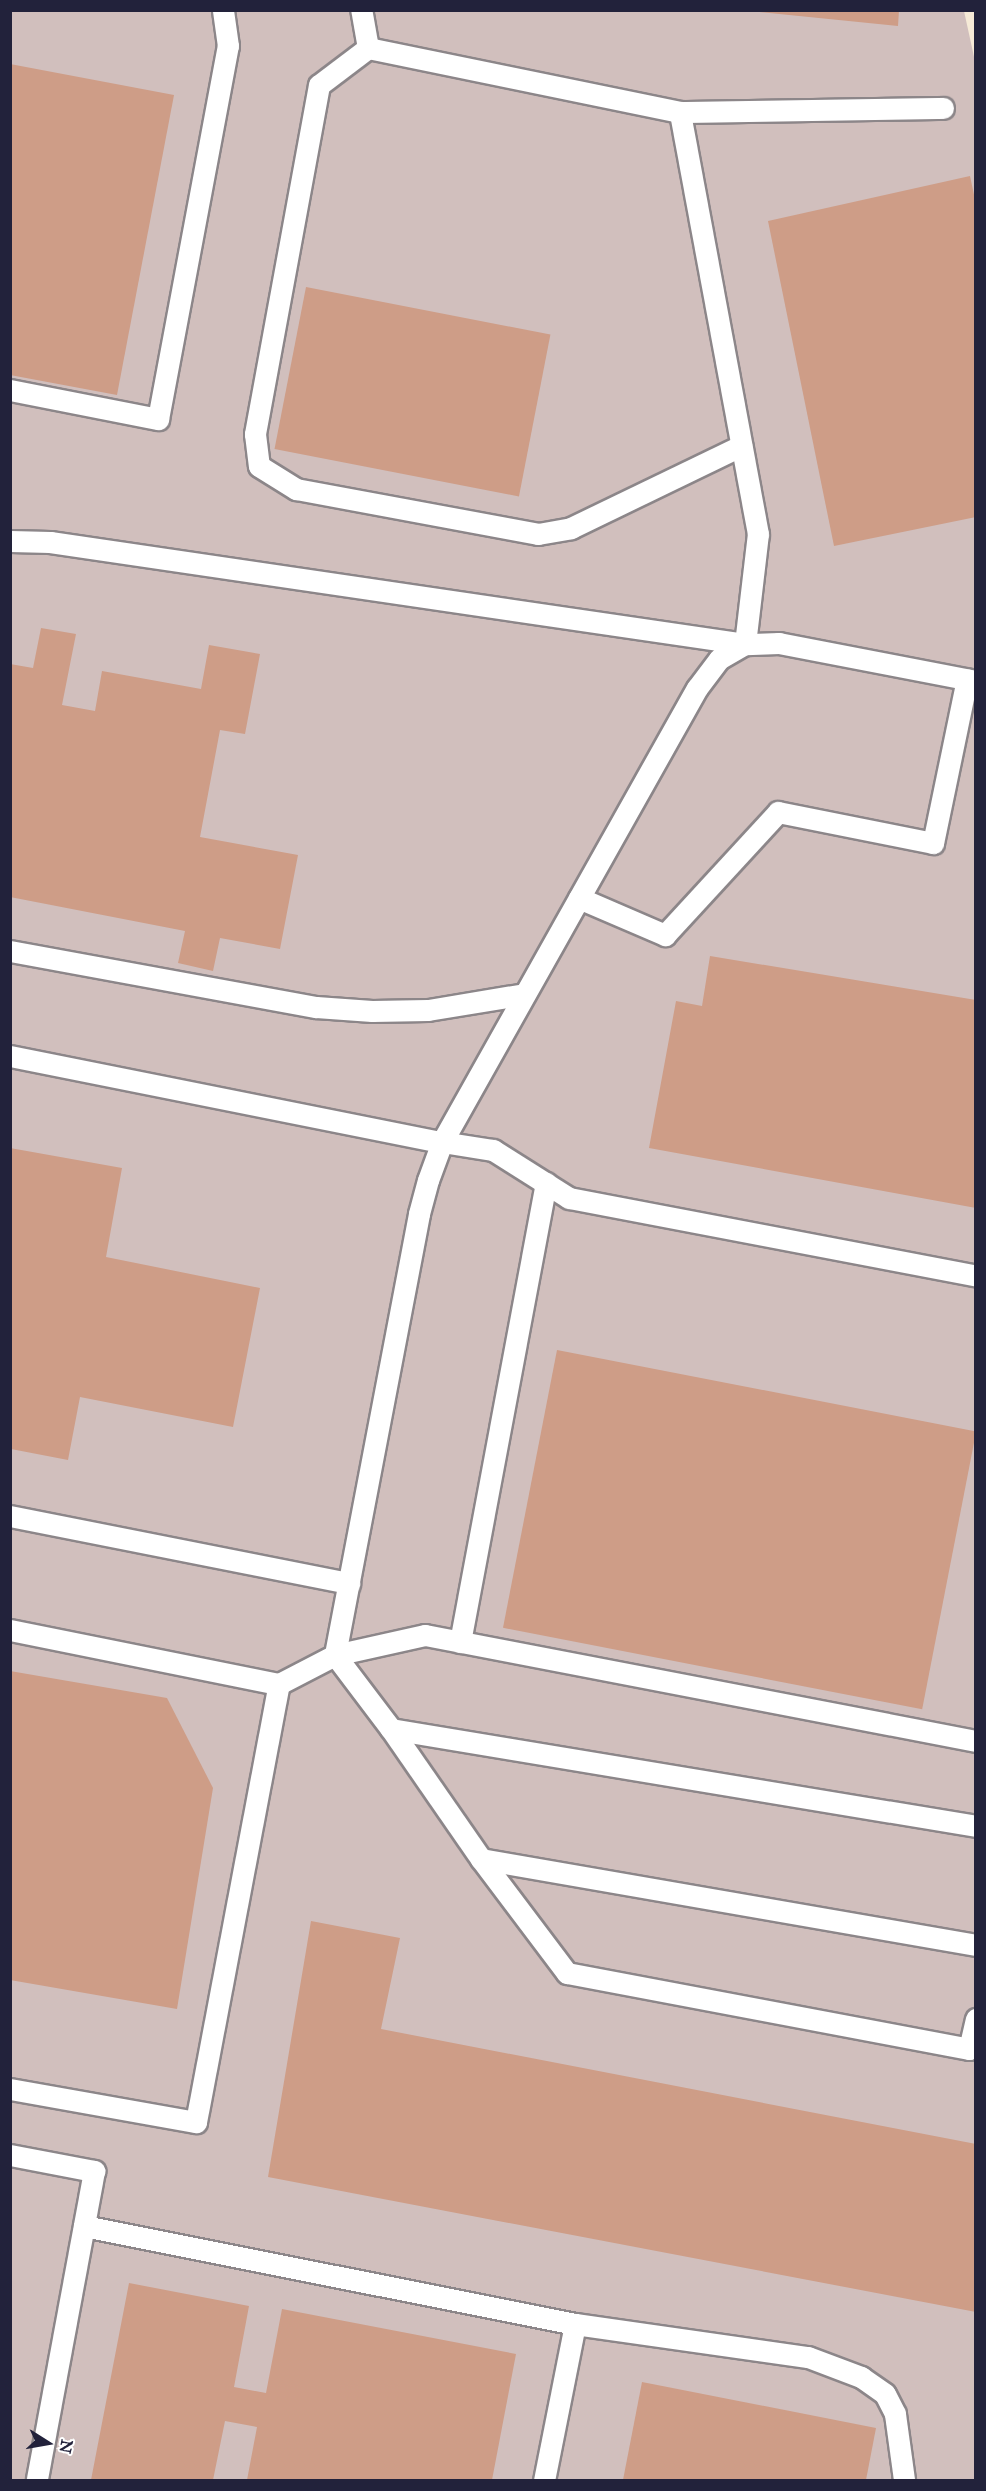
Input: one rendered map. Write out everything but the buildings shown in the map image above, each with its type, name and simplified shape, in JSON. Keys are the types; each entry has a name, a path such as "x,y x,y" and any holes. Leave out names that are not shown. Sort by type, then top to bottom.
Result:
{"lane":[{"path":"10,390 158,419 228,46 223,10"},
{"path":"361,10 368,48"},
{"path":"741,446 571,528 538,534 296,489 259,466 255,434 319,85 368,48 680,112 943,108"},
{"path":"680,112 758,534 745,644"},
{"path":"10,541 50,542 745,644 779,643 971,680 933,843 778,812 665,935 579,898"},
{"path":"745,644 719,659 696,688 442,1142 418,1214 335,1655 392,1729 481,1859 567,1973 969,2049 975,2019"},
{"path":"10,951 316,1007 372,1011 428,1010 525,994"},
{"path":"10,1056 442,1142 494,1150 569,1198 975,1276"},
{"path":"460,1642 546,1183"},
{"path":"10,1515 348,1583"},
{"path":"10,1630 279,1684 335,1655 424,1635 975,1741"},
{"path":"10,2089 196,2122 279,1684"},
{"path":"392,1729 975,1826"},
{"path":"481,1859 975,1945"},
{"path":"10,2155 94,2171 37,2481"},
{"path":"84,2226 575,2324 808,2357 861,2377 885,2394 895,2414 904,2481"},
{"path":"544,2481 575,2324"}],"shaded area":[{"path":"11,11 964,11 976,66 975,2480 11,2480"}]}
